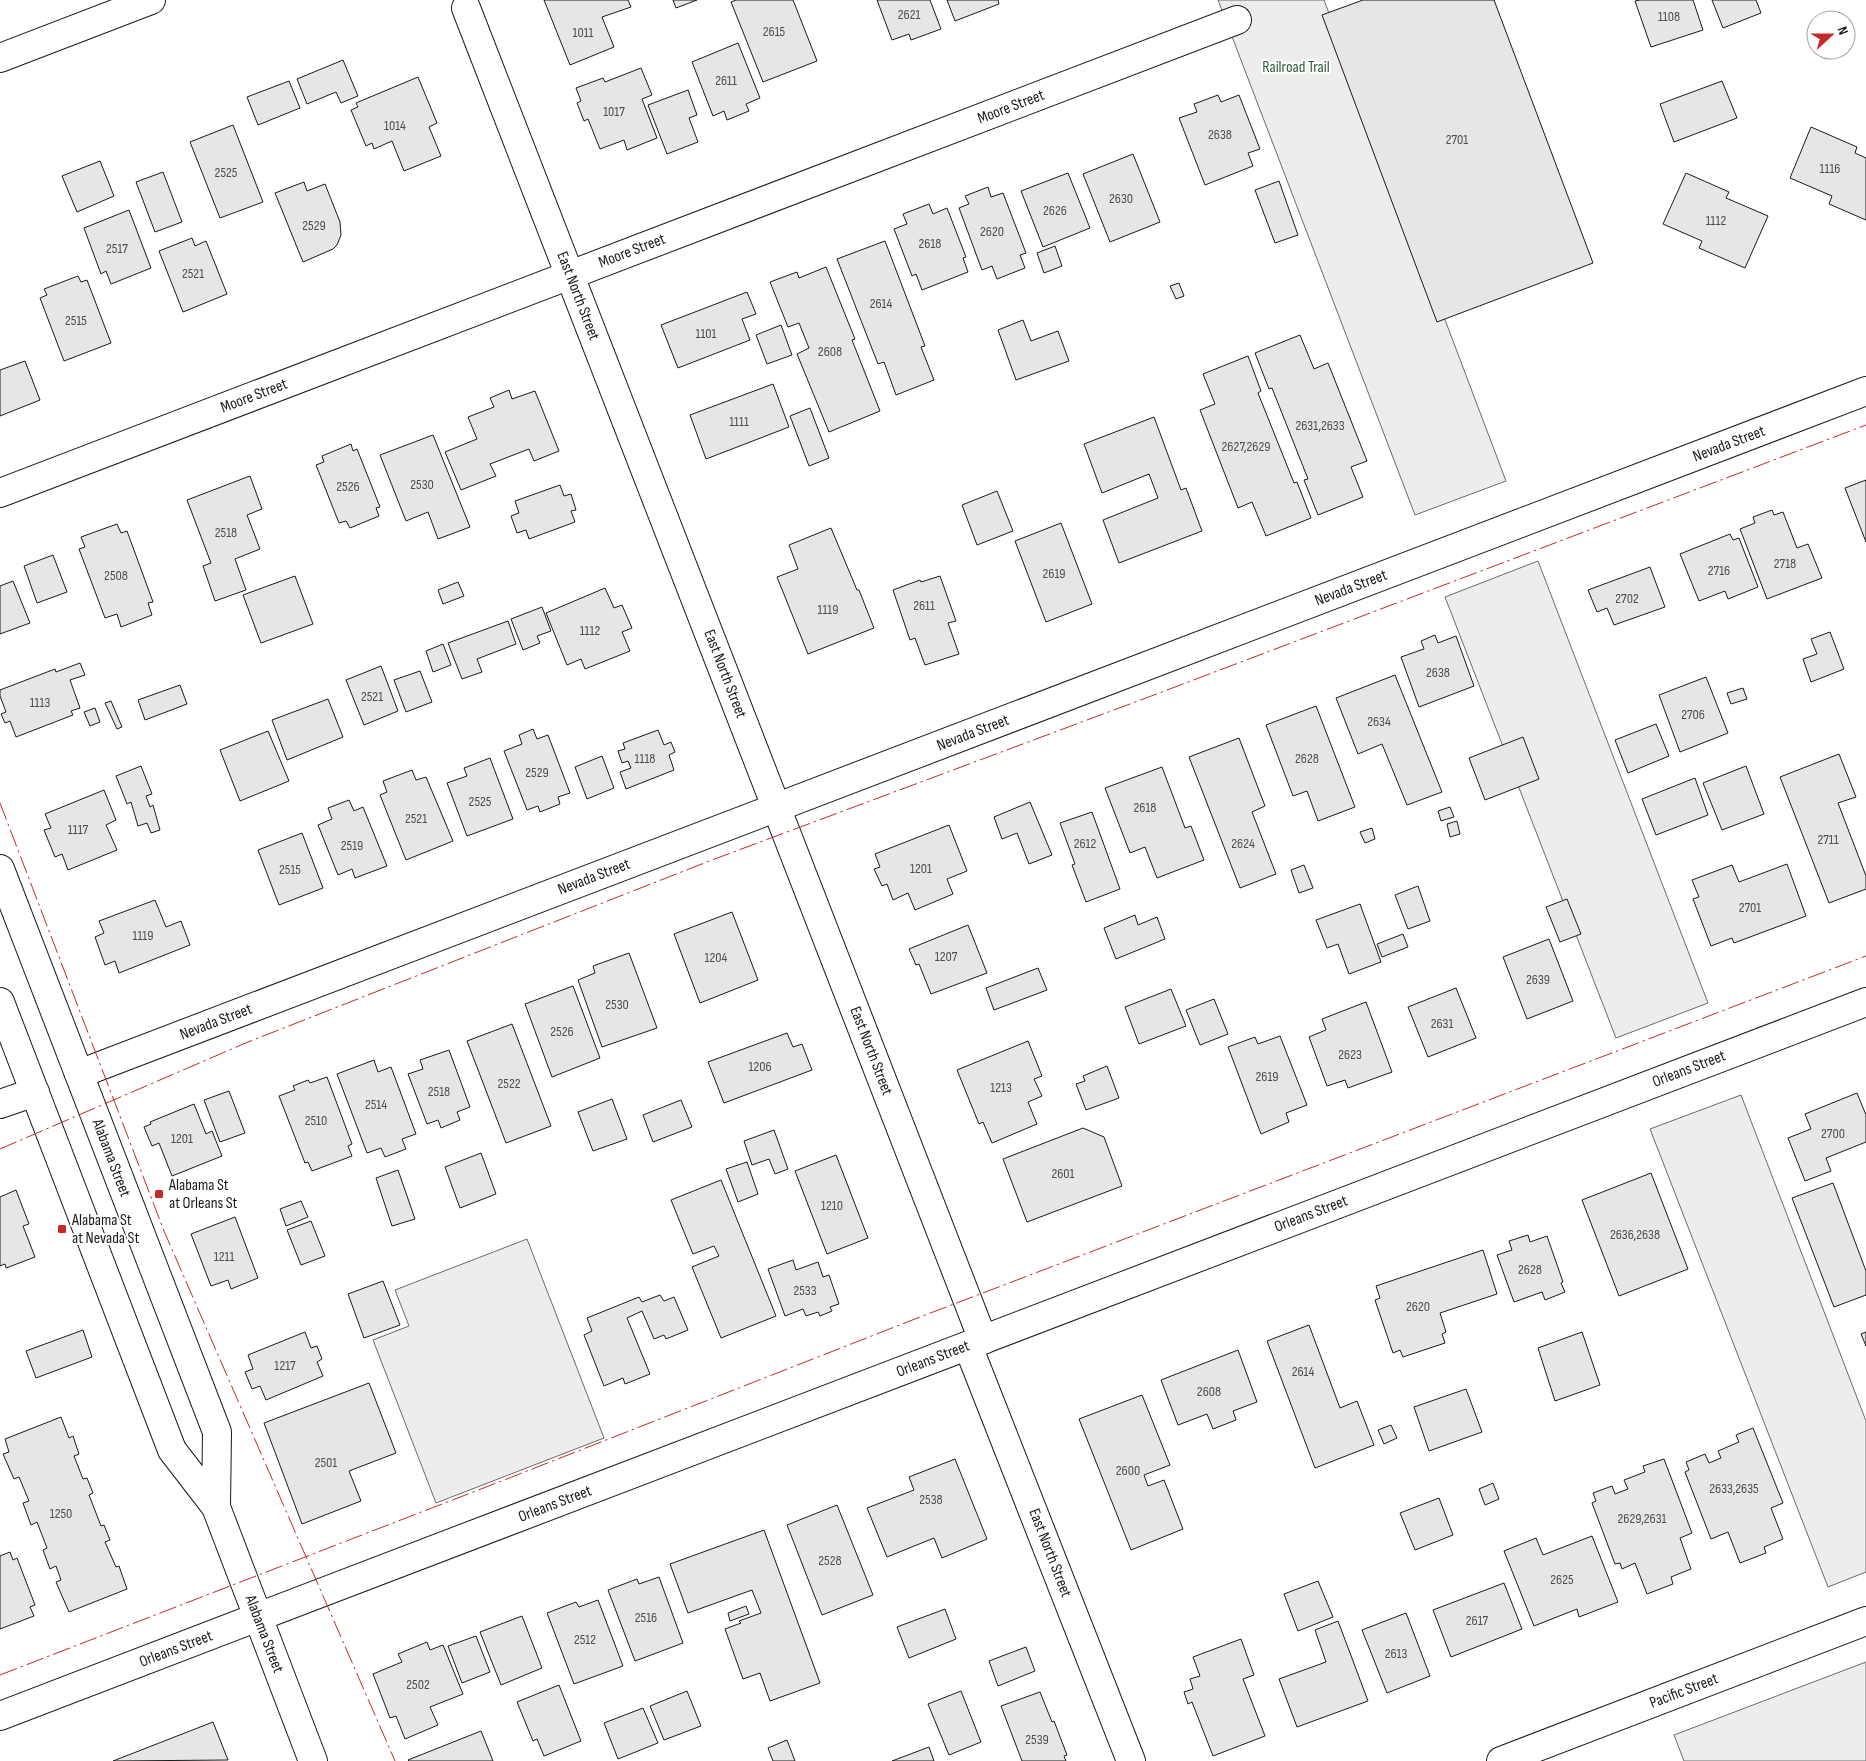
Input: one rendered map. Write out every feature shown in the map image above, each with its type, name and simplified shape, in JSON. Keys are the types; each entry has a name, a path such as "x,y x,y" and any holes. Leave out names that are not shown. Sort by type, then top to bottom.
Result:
{"main road":[{"path":"0,58 151,0"},
{"name":"East North Street","path":"466,8 777,808 1131,1761"},
{"name":"Moore Street","path":"0,493 1237,20"},
{"name":"Nevada Street","path":"79,1074 1866,391"},
{"name":"Alabama Street","path":"0,869 217,1432 216,1507"},
{"name":"Alabama Street","path":"0,1002 172,1450 216,1507 313,1761"},
{"name":"Orleans Street","path":"0,1716 1866,1002"},
{"path":"0,1104 35,1092"},
{"name":"Pacific Street","path":"1501,1761 1866,1622"}],"shaded area":[{"name":"Railroad Trail","path":"1218,0 1324,0 1506,481 1415,515"},
{"path":"1538,561 1708,1003 1616,1038 1445,597"},
{"path":"1741,1095 1866,1421 1866,1572 1828,1587 1650,1129"},
{"path":"527,1239 604,1438 436,1503 373,1340 409,1326 395,1290"},
{"path":"1866,1662 1866,1761 1684,1761 1674,1735"}],"building":[{"path":"544,0 628,0 631,7 602,17 614,47 570,65"},
{"path":"673,0 697,0 676,8"},
{"path":"736,0 793,0 817,61 763,82 731,2"},
{"path":"877,0 930,0 941,29 911,40 909,34 892,40"},
{"path":"947,0 998,0 999,4 955,21"},
{"path":"1363,0 1494,0 1593,263 1437,322 1322,15"},
{"path":"1693,0 1703,30 1651,47 1635,1"},
{"path":"1712,0 1756,0 1761,13 1723,28"},
{"path":"738,43 760,98 746,104 749,111 727,120 724,111 713,116 692,62"},
{"path":"343,60 358,96 341,103 336,92 307,104 297,79"},
{"path":"641,68 652,95 642,99 657,138 627,150 624,140 600,149 588,119 584,121 577,103 581,101 576,88 603,78 605,82"},
{"path":"418,77 437,123 429,127 441,156 404,171 392,141 374,149 372,143 366,146 351,110 358,107 356,103"},
{"path":"289,81 300,108 258,125 247,97"},
{"path":"1722,81 1737,118 1674,142 1660,104"},
{"path":"688,90 697,115 689,118 698,142 667,154 648,105"},
{"path":"1218,95 1221,102 1239,95 1260,149 1248,153 1253,166 1205,185 1179,118 1197,112 1194,104"},
{"path":"233,125 263,202 220,218 190,142"},
{"path":"1811,127 1857,147 1855,153 1866,158 1866,220 1829,204 1832,196 1790,178"},
{"path":"1133,154 1160,222 1110,242 1083,174"},
{"path":"100,161 114,196 77,212 62,176"},
{"path":"163,172 182,222 155,232 136,182"},
{"path":"1068,173 1090,228 1043,247 1021,191"},
{"path":"1686,173 1729,192 1726,198 1768,216 1745,268 1699,248 1702,241 1663,224"},
{"path":"1279,181 1298,235 1275,243 1255,190"},
{"path":"304,182 307,191 325,184 340,222 341,235 333,249 303,262 275,193"},
{"path":"988,187 991,197 1003,193 1026,253 1020,255 1025,268 997,279 992,266 982,270 959,208 969,204 965,196"},
{"path":"929,204 933,214 947,208 966,257 963,258 968,272 922,290 916,274 912,276 894,229 907,224 903,214"},
{"path":"129,210 151,268 111,284 106,271 101,274 84,228"},
{"path":"192,238 195,246 206,241 227,294 183,312 159,251"},
{"path":"885,241 925,346 921,347 934,380 896,395 884,362 878,364 837,259"},
{"path":"1055,246 1062,266 1044,273 1037,253"},
{"path":"826,267 855,339 852,340 880,411 829,432 797,354 809,348 799,323 788,327 770,282 797,272 799,278"},
{"path":"78,276 81,282 87,280 111,343 64,361 40,298 47,295 44,289"},
{"path":"1179,283 1184,296 1176,299 1170,286"},
{"path":"747,292 756,314 742,319 750,340 678,368 661,325"},
{"path":"1023,320 1031,341 1058,331 1069,361 1016,380 998,330"},
{"path":"781,325 792,355 767,364 756,335"},
{"path":"1300,335 1314,369 1328,363 1367,461 1351,467 1363,497 1318,515 1304,480 1308,479 1272,388 1269,389 1255,353"},
{"path":"1248,356 1261,391 1258,393 1294,483 1297,482 1311,518 1266,536 1252,502 1238,508 1200,410 1215,404 1203,374"},
{"path":"25,361 40,400 0,416 0,370"},
{"path":"773,384 789,427 706,459 690,415"},
{"path":"509,390 512,399 535,391 559,451 534,461 529,449 490,464 496,476 461,490 445,452 477,439 468,417 494,407 490,398"},
{"path":"810,408 829,458 809,466 790,416"},
{"path":"1154,417 1181,490 1186,488 1202,531 1119,563 1103,520 1158,498 1149,474 1102,493 1084,444"},
{"path":"433,435 470,527 438,539 428,512 406,521 380,455"},
{"path":"351,444 353,451 357,449 380,507 376,508 379,516 350,528 346,521 339,523 316,465 324,462 322,456"},
{"path":"250,476 262,509 247,515 260,549 235,559 246,590 215,601 203,566 211,563 187,500"},
{"path":"1866,480 1866,542 1845,488"},
{"path":"560,485 564,496 571,494 576,510 571,511 575,522 529,539 526,530 517,533 511,516 519,513 515,501"},
{"path":"997,491 1013,531 977,545 962,505"},
{"path":"1772,510 1774,515 1783,512 1797,548 1808,544 1822,578 1767,599 1740,529 1755,523 1753,517"},
{"path":"1061,523 1092,604 1046,622 1015,541"},
{"path":"117,524 121,533 127,531 153,602 148,603 152,615 121,627 117,614 105,618 79,549 85,547 81,537"},
{"path":"831,528 874,628 808,654 777,577 798,569 789,545"},
{"path":"1730,534 1733,540 1739,538 1758,587 1728,599 1725,591 1699,601 1680,554"},
{"path":"53,555 67,592 37,603 24,566"},
{"path":"1650,567 1665,607 1614,625 1607,608 1597,612 1588,590"},
{"path":"295,576 313,624 261,643 243,595"},
{"path":"940,576 956,621 948,623 959,654 925,665 915,638 910,640 893,590 920,580 921,582"},
{"path":"13,581 30,623 0,634 0,586"},
{"path":"458,582 464,596 443,604 438,590"},
{"path":"605,588 614,608 622,605 632,628 622,632 630,651 585,669 581,659 567,665 546,613"},
{"path":"542,607 551,631 537,636 540,643 523,650 511,619"},
{"path":"508,621 516,644 477,659 482,672 462,679 448,643"},
{"path":"1830,632 1844,669 1811,682 1803,659 1817,654 1811,639"},
{"path":"1435,635 1438,643 1456,636 1474,686 1419,707 1401,657 1424,649 1421,641"},
{"path":"443,644 451,665 433,672 426,651"},
{"path":"80,663 85,675 70,680 80,708 71,711 73,715 16,737 10,721 5,723 1,714 6,712 0,696 0,690 55,669 56,672"},
{"path":"381,666 398,711 364,725 346,680"},
{"path":"420,671 432,702 406,712 394,680"},
{"path":"1395,675 1442,792 1407,805 1382,744 1358,754 1336,698"},
{"path":"1706,677 1728,733 1680,752 1659,695"},
{"path":"180,685 187,704 145,720 138,700"},
{"path":"1743,688 1747,699 1731,704 1727,693"},
{"path":"328,699 343,737 287,760 272,720"},
{"path":"111,701 122,727 117,729 105,703"},
{"path":"1316,706 1355,807 1318,821 1307,791 1293,796 1266,725"},
{"path":"95,708 100,722 90,726 84,712"},
{"path":"1656,724 1669,756 1628,773 1615,740"},
{"path":"533,729 537,739 548,735 570,793 558,797 560,804 540,812 538,806 527,810 504,751 522,744 519,735"},
{"path":"658,730 664,745 671,742 675,752 669,755 674,770 626,789 620,772 631,768 628,761 622,763 618,751 625,749 623,743"},
{"path":"268,731 289,781 240,801 220,750"},
{"path":"1523,737 1539,779 1485,800 1469,758"},
{"path":"1239,738 1265,806 1252,812 1276,874 1240,888 1189,757"},
{"path":"1839,754 1856,797 1838,803 1866,876 1866,889 1829,903 1780,777"},
{"path":"602,756 614,788 587,799 575,767"},
{"path":"490,758 513,819 467,836 447,783 467,776 464,768"},
{"path":"141,766 152,794 146,796 150,807 153,805 160,830 151,833 147,823 138,826 131,802 127,804 116,776"},
{"path":"1746,766 1764,814 1722,830 1703,783"},
{"path":"1162,767 1185,828 1191,826 1204,860 1157,878 1145,847 1130,853 1105,788"},
{"path":"412,770 416,780 426,777 453,841 406,860 380,795 387,792 383,781"},
{"path":"1695,778 1708,815 1656,835 1642,799"},
{"path":"104,790 116,820 106,825 117,850 68,870 62,854 55,857 44,830 51,828 45,814"},
{"path":"349,800 354,811 363,807 387,866 355,878 352,869 338,875 318,825 332,819 328,808"},
{"path":"1030,802 1052,855 1029,864 1017,833 1002,839 994,817"},
{"path":"1450,807 1454,817 1441,821 1438,811"},
{"path":"1092,812 1120,889 1086,902 1072,865 1075,864 1060,823"},
{"path":"1457,821 1460,834 1450,837 1447,824"},
{"path":"949,825 967,871 947,879 953,894 915,910 908,893 893,900 887,884 882,886 874,869 880,867 875,854"},
{"path":"1372,828 1375,839 1365,843 1360,832"},
{"path":"302,833 323,888 279,905 258,850"},
{"path":"1787,864 1806,916 1734,943 1732,938 1711,946 1693,899 1699,897 1692,880 1732,865 1739,882"},
{"path":"1304,865 1313,888 1299,893 1291,870"},
{"path":"1418,886 1430,921 1408,929 1395,895"},
{"path":"1567,899 1581,934 1560,942 1546,907"},
{"path":"155,900 166,927 181,921 190,945 119,973 115,961 105,965 95,937 104,933 99,921"},
{"path":"1360,904 1381,962 1349,974 1338,944 1327,948 1316,920"},
{"path":"732,912 758,980 700,1003 674,934"},
{"path":"1135,915 1138,925 1157,917 1165,939 1116,959 1104,928"},
{"path":"968,925 987,973 931,994 919,964 916,965 909,949"},
{"path":"1403,934 1408,947 1382,957 1377,944"},
{"path":"1549,939 1573,1001 1527,1019 1503,957"},
{"path":"629,953 657,1028 602,1047 578,980 595,973 593,966"},
{"path":"1038,968 1047,990 994,1010 986,988"},
{"path":"573,986 600,1058 552,1077 525,1004"},
{"path":"1456,988 1476,1038 1428,1057 1408,1007"},
{"path":"1171,989 1186,1026 1139,1044 1125,1007"},
{"path":"1214,999 1228,1034 1200,1045 1186,1010"},
{"path":"1366,1002 1392,1072 1348,1088 1345,1080 1327,1086 1309,1037 1326,1030 1322,1019"},
{"path":"512,1024 551,1126 506,1143 467,1041"},
{"path":"787,1033 793,1047 802,1044 812,1070 724,1103 708,1062"},
{"path":"1280,1036 1307,1105 1286,1113 1289,1122 1261,1134 1228,1047 1255,1037 1258,1044"},
{"path":"1028,1041 1042,1076 1034,1079 1042,1096 1028,1102 1037,1124 992,1143 983,1122 979,1124 957,1070"},
{"path":"449,1050 470,1107 457,1112 460,1120 441,1128 438,1120 427,1124 408,1074 423,1069 420,1060"},
{"path":"374,1060 378,1072 391,1067 416,1134 402,1139 406,1149 385,1157 381,1148 367,1153 337,1074"},
{"path":"1107,1066 1119,1098 1086,1110 1076,1084 1085,1081 1083,1076"},
{"path":"327,1077 352,1144 348,1146 352,1156 312,1171 308,1162 305,1163 279,1096 295,1090 293,1086 308,1080 310,1083"},
{"path":"229,1091 245,1133 220,1142 204,1100"},
{"path":"1857,1093 1866,1115 1866,1142 1826,1158 1831,1171 1805,1181 1788,1138 1811,1129 1805,1114"},
{"path":"612,1099 627,1139 593,1151 578,1112"},
{"path":"681,1100 692,1127 653,1142 643,1115"},
{"path":"194,1104 206,1134 212,1131 222,1156 172,1176 159,1143 152,1146 144,1127 151,1124 150,1122"},
{"path":"1083,1128 1104,1137 1122,1186 1027,1222 1003,1159"},
{"path":"774,1130 788,1169 775,1174 769,1159 752,1165 744,1141"},
{"path":"481,1153 496,1194 460,1208 445,1167"},
{"path":"836,1155 868,1238 827,1254 795,1171"},
{"path":"747,1162 758,1194 738,1202 726,1169"},
{"path":"398,1170 415,1219 392,1226 376,1178"},
{"path":"1651,1173 1688,1269 1619,1296 1582,1200"},
{"path":"721,1180 776,1316 721,1338 692,1267 719,1256 714,1246 693,1254 671,1200"},
{"path":"1833,1183 1866,1271 1866,1295 1834,1307 1792,1198"},
{"path":"16,1190 29,1224 23,1226 35,1257 6,1268 5,1264 0,1266 0,1197"},
{"path":"301,1201 308,1217 286,1226 280,1209"},
{"path":"235,1217 258,1278 231,1289 228,1280 211,1286 191,1234"},
{"path":"311,1221 325,1256 301,1265 287,1230"},
{"path":"1528,1235 1530,1242 1547,1236 1565,1292 1545,1300 1542,1292 1514,1302 1497,1255 1512,1250 1509,1241"},
{"path":"1483,1250 1497,1294 1440,1313 1446,1332 1442,1334 1445,1343 1403,1357 1400,1350 1393,1353 1375,1300 1380,1298 1376,1286"},
{"path":"793,1260 796,1270 818,1262 823,1277 829,1275 839,1304 830,1307 832,1311 820,1316 818,1312 806,1316 803,1309 785,1316 768,1269"},
{"path":"383,1281 400,1325 364,1338 348,1294"},
{"path":"660,1295 664,1301 674,1297 688,1330 666,1339 664,1335 654,1339 642,1311 627,1318 650,1374 625,1384 623,1378 604,1386 584,1335 592,1331 587,1318 639,1297 642,1302"},
{"path":"1309,1325 1340,1408 1357,1401 1374,1445 1315,1468 1267,1341"},
{"path":"83,1330 92,1357 36,1378 26,1351"},
{"path":"305,1332 311,1348 317,1346 322,1359 317,1362 323,1376 266,1400 260,1386 252,1389 245,1372 253,1369 248,1355"},
{"path":"1582,1332 1600,1385 1555,1401 1538,1348"},
{"path":"1866,1332 1866,1346 1861,1334"},
{"path":"1238,1350 1257,1402 1233,1411 1236,1420 1213,1429 1207,1414 1178,1425 1161,1380"},
{"path":"369,1383 396,1453 349,1471 361,1501 302,1524 264,1423"},
{"path":"1466,1389 1482,1432 1429,1451 1414,1407"},
{"path":"1142,1395 1170,1465 1144,1475 1148,1486 1164,1480 1183,1529 1131,1550 1079,1419"},
{"path":"61,1417 69,1438 73,1436 79,1454 74,1456 83,1479 87,1478 93,1493 89,1495 101,1526 104,1525 110,1540 105,1542 116,1567 119,1566 127,1589 69,1612 56,1582 61,1580 56,1566 50,1569 43,1550 47,1548 37,1522 31,1525 23,1503 29,1501 19,1477 14,1479 3,1454 9,1452 5,1439"},
{"path":"1391,1425 1397,1438 1384,1444 1378,1430"},
{"path":"1753,1428 1783,1503 1771,1508 1783,1539 1764,1547 1766,1553 1740,1563 1728,1532 1711,1539 1685,1472 1689,1470 1686,1462 1705,1454 1709,1463 1721,1458 1718,1451 1739,1442 1736,1435"},
{"path":"955,1459 987,1539 942,1558 934,1538 887,1557 867,1508 914,1490 909,1477"},
{"path":"1664,1459 1692,1533 1680,1538 1691,1569 1671,1577 1673,1584 1647,1594 1635,1563 1622,1569 1620,1563 1615,1564 1592,1503 1596,1501 1593,1493 1612,1486 1615,1494 1628,1489 1624,1480 1645,1472 1643,1466"},
{"path":"1493,1483 1499,1499 1485,1505 1479,1489"},
{"path":"1439,1498 1453,1535 1415,1550 1400,1513"},
{"path":"837,1505 873,1595 822,1615 787,1525"},
{"path":"764,1530 820,1683 770,1701 760,1673 743,1679 725,1629 741,1623 739,1621 761,1613 752,1590 688,1613 670,1564"},
{"path":"1592,1536 1618,1602 1579,1617 1577,1609 1534,1626 1504,1551 1536,1538 1543,1555"},
{"path":"10,1552 13,1560 17,1558 35,1605 30,1607 34,1616 0,1629 0,1556"},
{"path":"659,1577 683,1643 635,1661 608,1590 637,1579 639,1584"},
{"path":"1318,1581 1333,1617 1298,1631 1284,1594"},
{"path":"1504,1583 1522,1629 1451,1657 1433,1610"},
{"path":"598,1600 623,1666 574,1684 547,1613 576,1602 579,1607"},
{"path":"746,1606 749,1614 730,1621 728,1613"},
{"path":"945,1609 956,1639 909,1658 897,1627"},
{"path":"1406,1613 1430,1676 1387,1693 1362,1630"},
{"path":"522,1616 542,1668 501,1685 480,1632"},
{"path":"1338,1621 1368,1701 1297,1727 1279,1679 1326,1662 1315,1630"},
{"path":"476,1636 490,1672 462,1683 448,1646"},
{"path":"1241,1639 1254,1675 1243,1679 1265,1736 1213,1756 1192,1702 1188,1704 1184,1692 1193,1689 1190,1679 1200,1676 1193,1657"},
{"path":"427,1642 430,1650 443,1645 463,1694 430,1707 438,1725 405,1739 396,1716 390,1718 373,1674 402,1662 398,1654"},
{"path":"1026,1647 1035,1671 998,1686 989,1661"},
{"path":"559,1685 581,1741 544,1756 537,1739 533,1741 517,1702"},
{"path":"687,1691 701,1726 664,1740 650,1706"},
{"path":"961,1691 981,1742 949,1755 928,1704"},
{"path":"1040,1692 1067,1755 1064,1756 1066,1761 1022,1761 1001,1706"},
{"path":"643,1708 658,1743 618,1759 604,1723"},
{"path":"213,1722 228,1760 113,1761"},
{"path":"481,1731 493,1761 408,1760"},
{"path":"787,1740 795,1761 773,1761 768,1748"},
{"path":"929,1747 934,1761 892,1761"}],"power":[{"path":"0,1149 248,1042 712,860 1154,695 1866,425"},
{"path":"0,803 164,1231 395,1761"},
{"path":"0,1675 920,1317 1866,956"}],"place":[{"name":"Alabama St at Orleans St","path":"159,1194"},
{"name":"Alabama St at Nevada St","path":"62,1229"}]}
